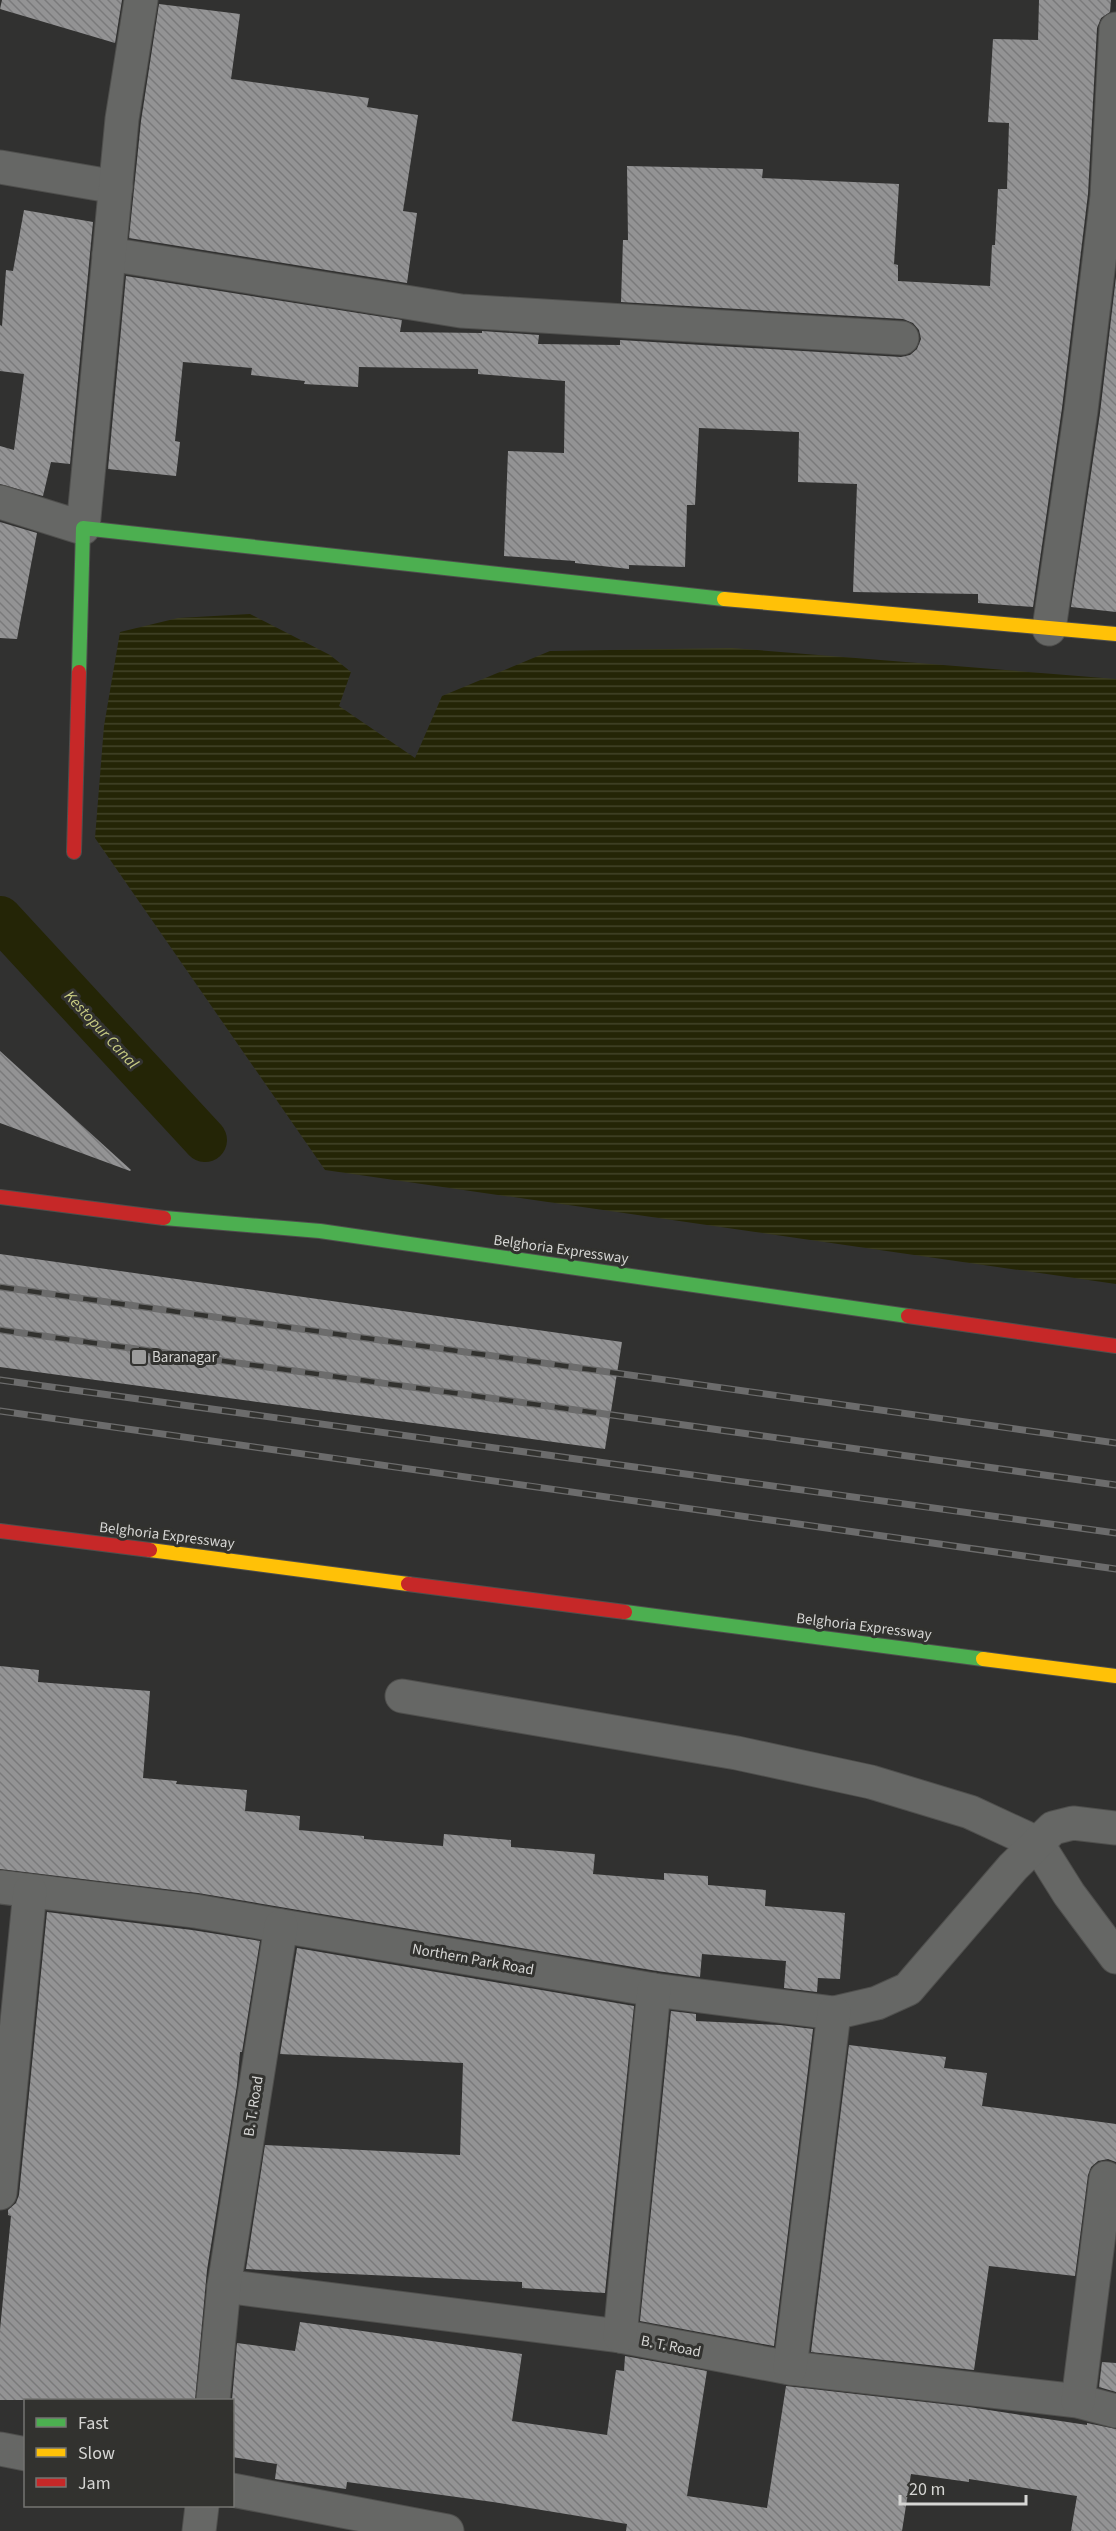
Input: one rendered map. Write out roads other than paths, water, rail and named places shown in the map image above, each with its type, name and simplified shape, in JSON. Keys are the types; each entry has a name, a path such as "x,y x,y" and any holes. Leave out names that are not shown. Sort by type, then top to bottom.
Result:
{"main road":[{"path":"74,852 83,528 745,602 1116,634"},
{"name":"Belghoria Expressway","path":"0,1197 170,1219 320,1231 1116,1346"},
{"name":"Belghoria Expressway","path":"0,1531 1116,1676"}],"street":[{"path":"0,502 83,528 122,119 141,0"},
{"path":"1049,629 1081,410 1107,196 1116,28"},
{"path":"0,167 116,187"},
{"path":"109,254 461,311 902,338"},
{"path":"402,1696 737,1753 871,1782 970,1812 1037,1843 1069,1894 1116,1957"},
{"name":"Northern Park Road","path":"15,1889 195,1911 654,1990 834,2013 877,2003 908,1989 932,1964 1013,1867 1053,1828 1073,1823 1116,1828"},
{"path":"0,2193 15,1889"},
{"name":"B. T. Road","path":"213,2399 224,2286 281,1926"},
{"path":"620,2336 654,1990"},
{"path":"790,2368 834,2013"},
{"path":"1078,2401 1106,2178"},
{"name":"B. T. Road","path":"224,2286 620,2336 790,2368 1078,2401 1116,2411"},
{"path":"0,2449 24,2454"},
{"path":"234,2490 415,2528 447,2531"},
{"path":"199,2531 202,2507"}],"waterway":[{"name":"Kestopur Canal","path":"0,918 205,1140"}],"railway":[{"path":"0,1287 1116,1443"},
{"path":"0,1330 1116,1485"},
{"path":"0,1380 1116,1533"},
{"path":"0,1411 1116,1569"}],"place":[{"name":"Baranagar","path":"139,1357"}]}
